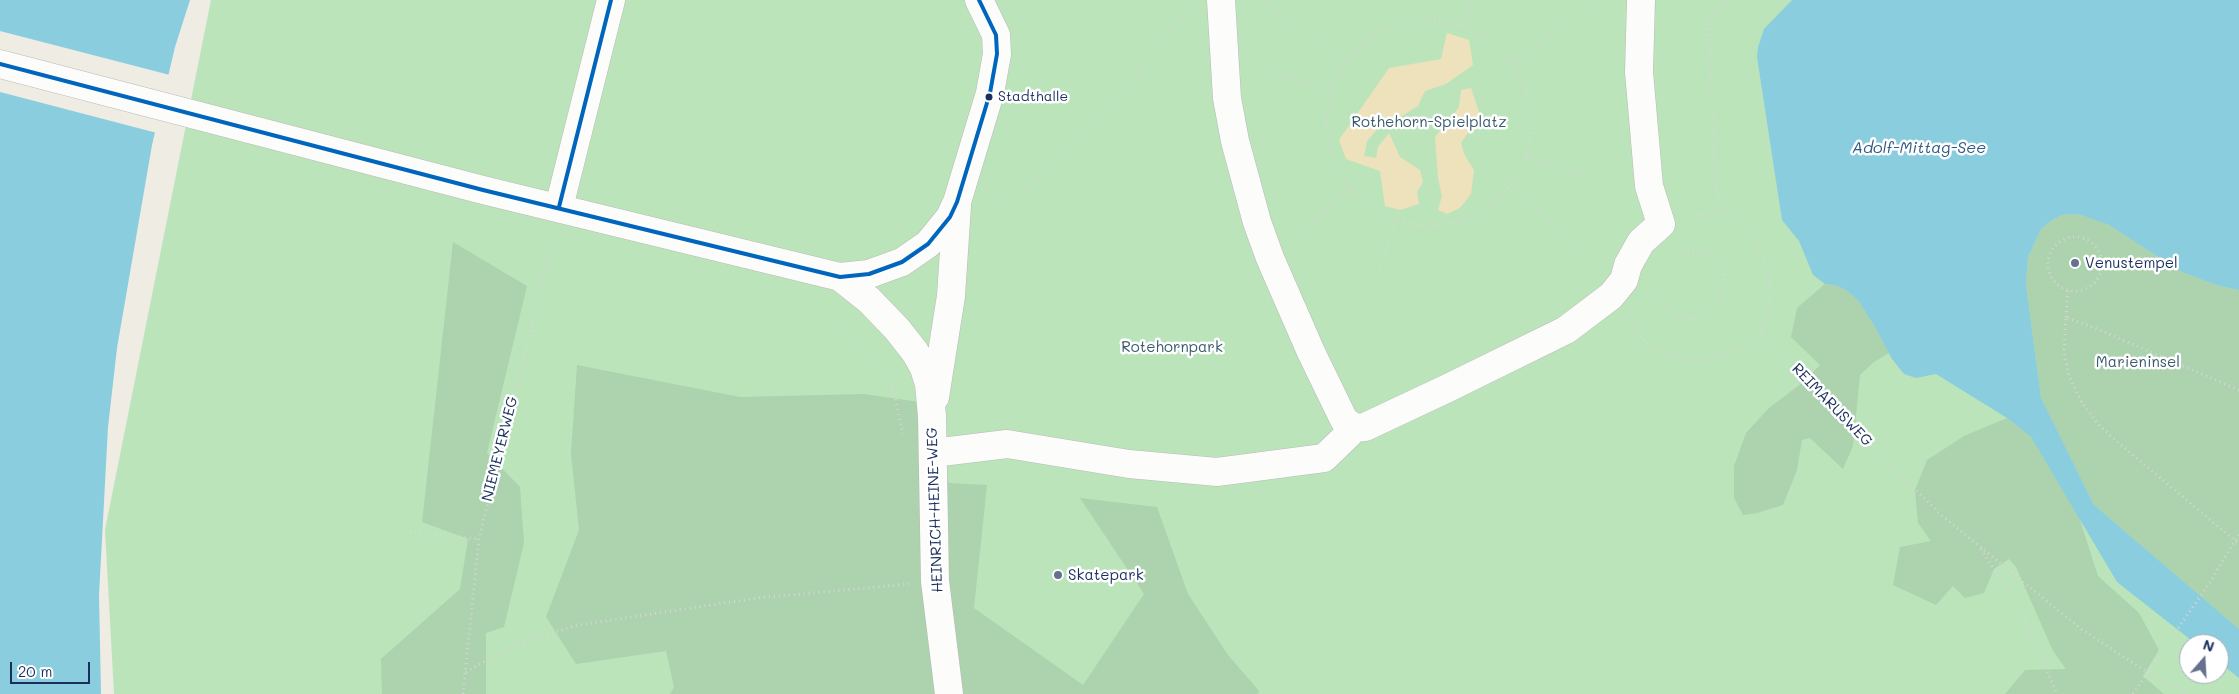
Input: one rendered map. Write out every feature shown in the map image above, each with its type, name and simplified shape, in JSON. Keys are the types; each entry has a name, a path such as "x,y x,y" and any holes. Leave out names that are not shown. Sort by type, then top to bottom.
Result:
{"street":[{"path":"559,208 611,0"},
{"path":"0,64 483,190 840,277 869,274 902,262 928,244 950,216 957,202 990,93 997,54 996,35 979,0"},
{"path":"1221,0 1224,67 1235,141 1245,184 1270,258 1311,352 1344,420 1355,428"},
{"path":"933,453 1007,444 1129,464 1217,472 1324,458 1355,428 1365,427 1544,342 1594,310 1611,296 1624,280 1633,253 1645,237 1660,224 1649,186 1639,72 1641,0"},
{"name":"HEINRICH-HEINE-WEG","path":"932,416 951,296 957,202"},
{"name":"HEINRICH-HEINE-WEG","path":"840,277 886,316 915,352 924,368 929,384 932,416 935,581 949,694"}],"path":[{"path":"994,204 1026,188 1136,75 1196,0"},
{"path":"1263,0 1346,62"},
{"path":"1462,26 1471,0"},
{"path":"1512,61 1599,0"},
{"path":"1509,188 1624,280 1623,300 1626,312 1634,330 1646,343 1667,355 1686,360 1718,357 1746,346 1760,332 1769,305 1767,268 1753,237 1728,212 1720,201 1715,183 1709,25 1713,12 1726,0"},
{"path":"1431,20 1462,26 1490,40 1512,61 1528,91 1532,123 1526,157 1509,188 1487,207 1460,221 1429,225 1396,220 1373,209 1350,189 1334,162 1326,127 1330,90 1346,62 1371,38 1398,25 1431,20"},
{"path":"1262,68 1330,90"},
{"path":"1526,157 1589,178"},
{"path":"1270,258 1350,189"},
{"name":"NIEMEYERWEG","path":"463,694 479,539 541,290 559,208"},
{"path":"1700,215 1728,212"},
{"path":"1374,284 1396,220"},
{"path":"2078,237 2088,240 2101,253 2102,267 2098,279 2092,285 2083,290 2068,290 2054,281 2049,271 2048,258 2054,246 2060,241 2078,237"},
{"path":"1656,289 1660,300 1667,310 1676,316 1688,319 1705,316 1722,299 1723,275 1714,260 1698,252 1686,251 1675,254"},
{"path":"2068,290 2064,353 2069,376 2082,403 2099,425 2114,439 2239,544"},
{"path":"2066,317 2239,390"},
{"name":"HEINRICH-HEINE-WEG","path":"836,321 870,354 892,388 904,436"},
{"name":"REIMARUSWEG","path":"1760,332 1940,514 2081,629 2147,672 2187,694"},
{"path":"410,531 479,539"},
{"path":"2133,694 2210,582 2239,534"},
{"path":"1979,546 2024,618 2057,694"},
{"path":"465,672 516,644 578,625 758,598 911,584"}],"green space":[{"name":"Rotehornpark","path":"211,0 2239,0 2239,694 114,694 105,530"},
{"name":"Marieninsel","path":"2062,215 2081,215 2109,225 2180,271 2216,285 2239,290 2239,629 2094,505 2041,398 2026,285 2028,257 2041,229"},
{"path":"453,242 527,286 487,453 520,487 524,543 504,627 486,633 486,694 382,694 381,659 460,589 468,539 422,522"},
{"path":"1825,284 1835,285 1846,290 1858,300 1889,353 1874,362 1860,375 1853,446 1843,469 1810,438 1802,440 1797,470 1783,505 1743,515 1734,498 1734,466 1746,433 1769,408 1802,383 1820,365 1791,337 1797,308"},
{"path":"577,365 740,397 864,394 919,402 949,483 987,485 974,608 1083,685 1144,594 1080,498 1157,507 1188,594 1228,655 1259,691 1258,694 670,694 674,687 666,651 576,664 546,617 579,530 571,454"},
{"path":"2007,418 2031,437 2079,517 2098,576 2139,613 2159,650 2143,676 2164,694 2005,694 2025,670 2066,669 2053,651 2016,567 2009,559 1994,569 1984,593 1965,598 1953,586 1936,605 1893,585 1900,547 1931,541 1918,523 1915,490 1927,460 1964,436"}],"sand":[{"path":"1447,33 1469,40 1473,65 1446,84 1425,91 1418,106 1397,119 1385,120 1367,141 1364,156 1376,158 1378,147 1389,133 1400,157 1420,170 1423,182 1417,192 1419,204 1400,210 1385,206 1380,171 1346,159 1339,140 1389,68 1441,59"},
{"path":"1471,88 1480,115 1461,143 1464,154 1474,170 1471,194 1460,208 1447,214 1438,210 1442,196 1438,178 1435,137 1459,107 1461,90"}],"water":[{"path":"0,0 190,0 175,47 152,145 117,348 108,427 99,595 101,694 0,694"},
{"name":"Adolf-Mittag-See","path":"1792,0 2239,0 2239,290 2216,285 2180,271 2109,225 2081,215 2072,214 2062,215 2041,229 2028,257 2026,285 2041,398 2094,505 2239,629 2239,678 2229,670 2229,634 2183,634 2117,582 2031,437 2007,418 1936,374 1916,378 1904,374 1892,359 1858,300 1846,290 1835,285 1825,284 1813,275 1799,241 1782,220 1757,57 1764,29"}],"pier":[{"path":"0,31 170,75 157,133 0,92"}],"transit line":[{"path":"559,207 611,0"},
{"path":"0,64 483,190 840,277 869,274 902,262 928,244 950,217 957,202 990,93 997,54 996,35 979,0"}],"place":[{"name":"Stadthalle","path":"989,97"},
{"name":"Venustempel","path":"2075,263"},
{"name":"Skatepark","path":"1058,575"}],"park label":[{"name":"Rothehorn-Spielplatz","path":"1429,122"}]}
